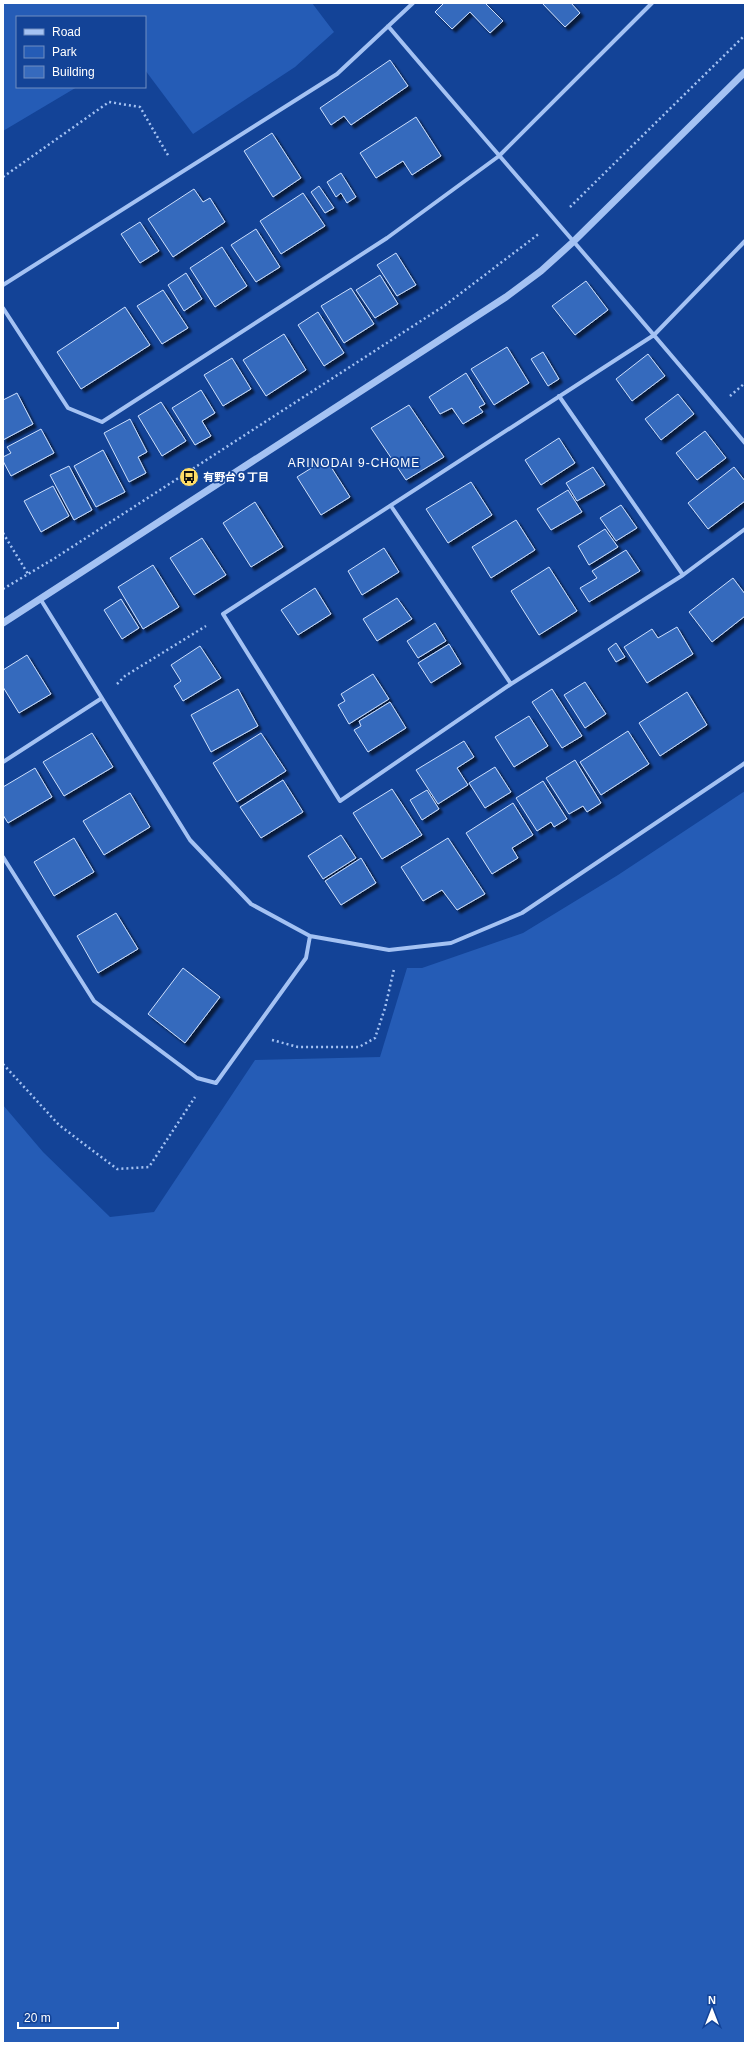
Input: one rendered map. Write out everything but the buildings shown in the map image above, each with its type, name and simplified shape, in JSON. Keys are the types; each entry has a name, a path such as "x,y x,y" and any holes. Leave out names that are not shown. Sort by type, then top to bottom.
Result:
{"street":[{"path":"3,285 337,74 413,3"},
{"path":"3,308 68,408 102,422 388,238 499,156 652,3"},
{"path":"388,26 745,443"},
{"path":"3,623 506,297 540,271 573,242 745,72"},
{"path":"745,241 654,335 223,614 340,800 511,684 682,576 745,529"},
{"path":"559,396 682,576"},
{"path":"391,506 511,684"},
{"path":"40,600 190,840 251,904 310,936 389,950 451,943 522,913 745,763"},
{"path":"3,762 102,698"},
{"path":"3,857 94,1000 197,1078 216,1083 306,958 310,936"}],"path":[{"path":"3,589 444,306 555,221 745,35"},
{"path":"3,177 109,102 140,107 178,174"},
{"path":"3,533 28,574"},
{"path":"102,698 125,676 223,614"},
{"path":"252,1034 298,1047 359,1047 375,1038 385,1008 398,949"},
{"path":"3,1064 59,1125 117,1169 149,1167 206,1080"}],"green space":[{"path":"3,3 312,3 334,32 295,67 193,134 146,71 146,16 16,16 16,88 75,88 3,131"},
{"path":"745,791 745,2043 3,2043 3,1105 43,1152 110,1217 154,1212 255,1060 380,1057 407,968 422,968 523,933 618,875"}],"place":[{"name":"有野台９丁目","path":"189,477"}],"district":[{"name":"ARINODAI 9-CHOME","path":"354,463"}]}
